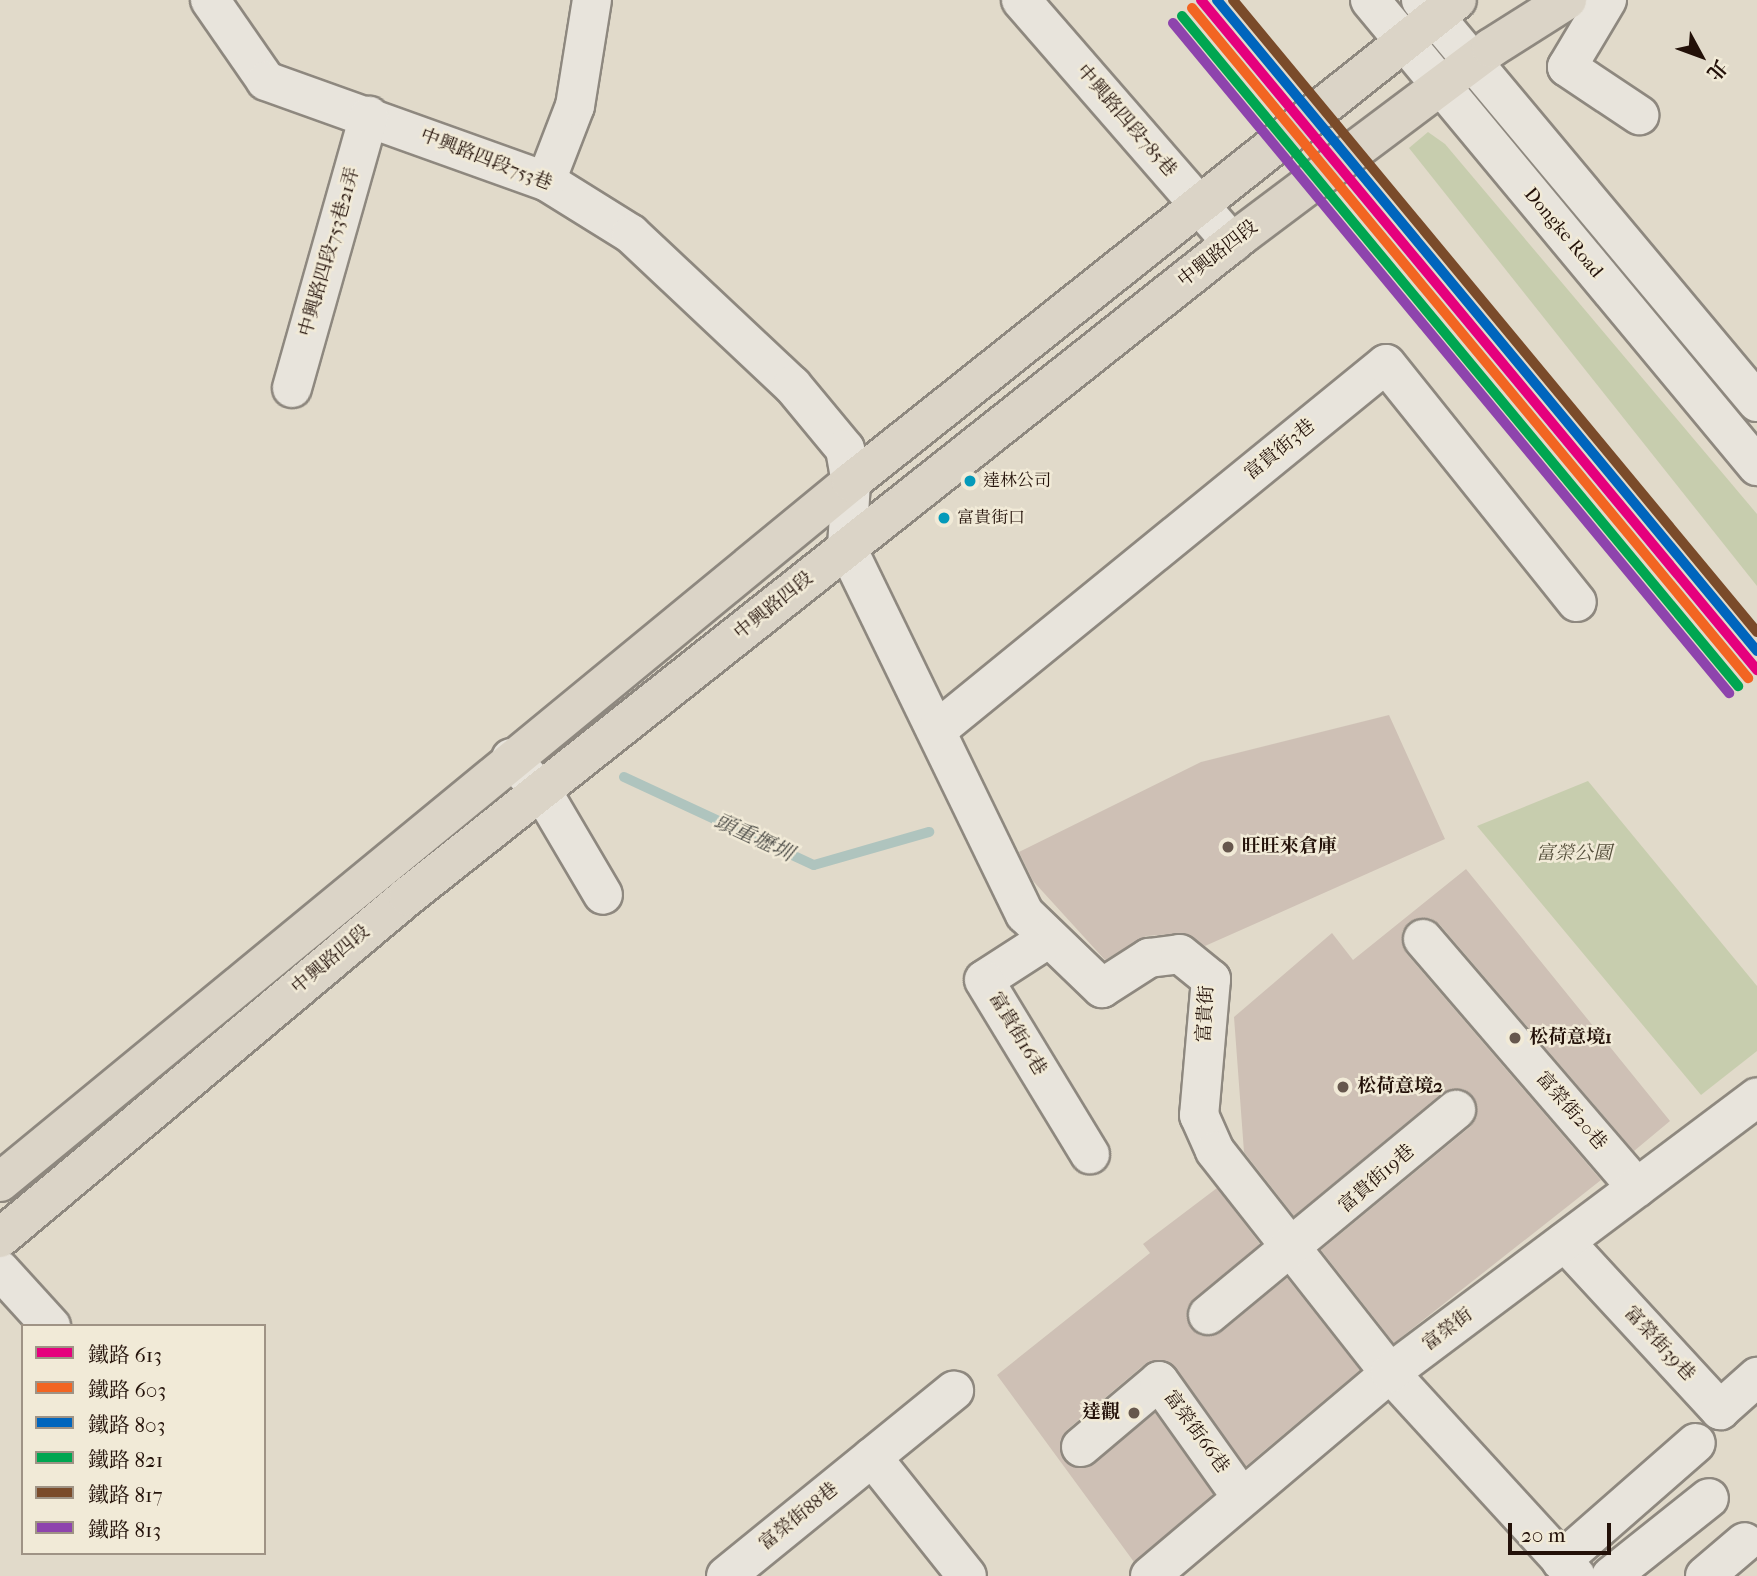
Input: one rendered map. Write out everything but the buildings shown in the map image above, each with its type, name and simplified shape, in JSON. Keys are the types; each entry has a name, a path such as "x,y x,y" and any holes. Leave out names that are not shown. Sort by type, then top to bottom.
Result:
{"main road":[{"name":"中興路四段","path":"0,1238 408,896 543,793 1232,243 1473,62 1567,0"},
{"path":"0,1182 511,758 851,482 1201,207 1403,43 1437,6"}],"street":[{"name":"中興路四段753巷","path":"210,0 266,80 546,181 631,234 792,385 845,449 851,482"},
{"path":"546,181 575,106 592,0"},
{"name":"中興路四段785巷","path":"1021,0 1232,243"},
{"name":"Dongke Road","path":"1370,0 1757,466"},
{"path":"1607,0 1567,67 1639,115"},
{"path":"1437,6 1473,62 1757,402"},
{"name":"中興路四段753巷21弄","path":"292,388 369,116"},
{"name":"富貴街3巷","path":"937,730 1386,363 1577,602"},
{"name":"富貴街","path":"851,482 847,548 1026,914 1102,988 1149,958 1180,954 1211,979 1199,1115 1215,1151 1297,1247 1390,1373 1568,1569"},
{"path":"511,758 543,793 603,895"},
{"name":"富貴街16巷","path":"1049,937 984,980 1090,1154"},
{"name":"富榮街20巷","path":"1423,939 1637,1188"},
{"name":"富榮街","path":"1150,1576 1390,1373 1757,1097"},
{"name":"富貴街19巷","path":"1208,1315 1297,1247 1456,1110"},
{"name":"富榮街39巷","path":"1564,1241 1720,1410 1757,1377"},
{"path":"0,1270 49,1324"},
{"name":"富榮街66巷","path":"1081,1447 1159,1381 1242,1498"},
{"name":"富榮街88巷","path":"726,1576 954,1391"},
{"path":"1568,1569 1696,1443"},
{"path":"872,1457 967,1576"},
{"path":"1611,1576 1709,1498"},
{"path":"1705,1576 1745,1542"}],"green space":[{"path":"1428,132 1445,144 1757,514 1757,586 1409,148"},
{"name":"富榮公園","path":"1588,781 1757,986 1757,1051 1701,1095 1477,826"}],"waterway":[{"name":"頭重壢圳","path":"624,777 814,865 929,832"}],"rail line":[{"name":"613","path":"1201,0 1757,670"},
{"name":"803","path":"1217,0 1757,651"},
{"name":"817","path":"1233,0 1757,632"},
{"name":"603","path":"1192,8 1748,678"},
{"name":"821","path":"1182,16 1738,686"},
{"name":"813","path":"1173,23 1729,693"}],"place":[{"name":"達林公司","path":"970,481"},
{"name":"富貴街口","path":"944,518"},
{"name":"旺旺來倉庫","path":"1228,847"},
{"name":"松荷意境1","path":"1515,1038"},
{"name":"松荷意境2","path":"1343,1087"},
{"name":"達觀","path":"1134,1413"}]}
